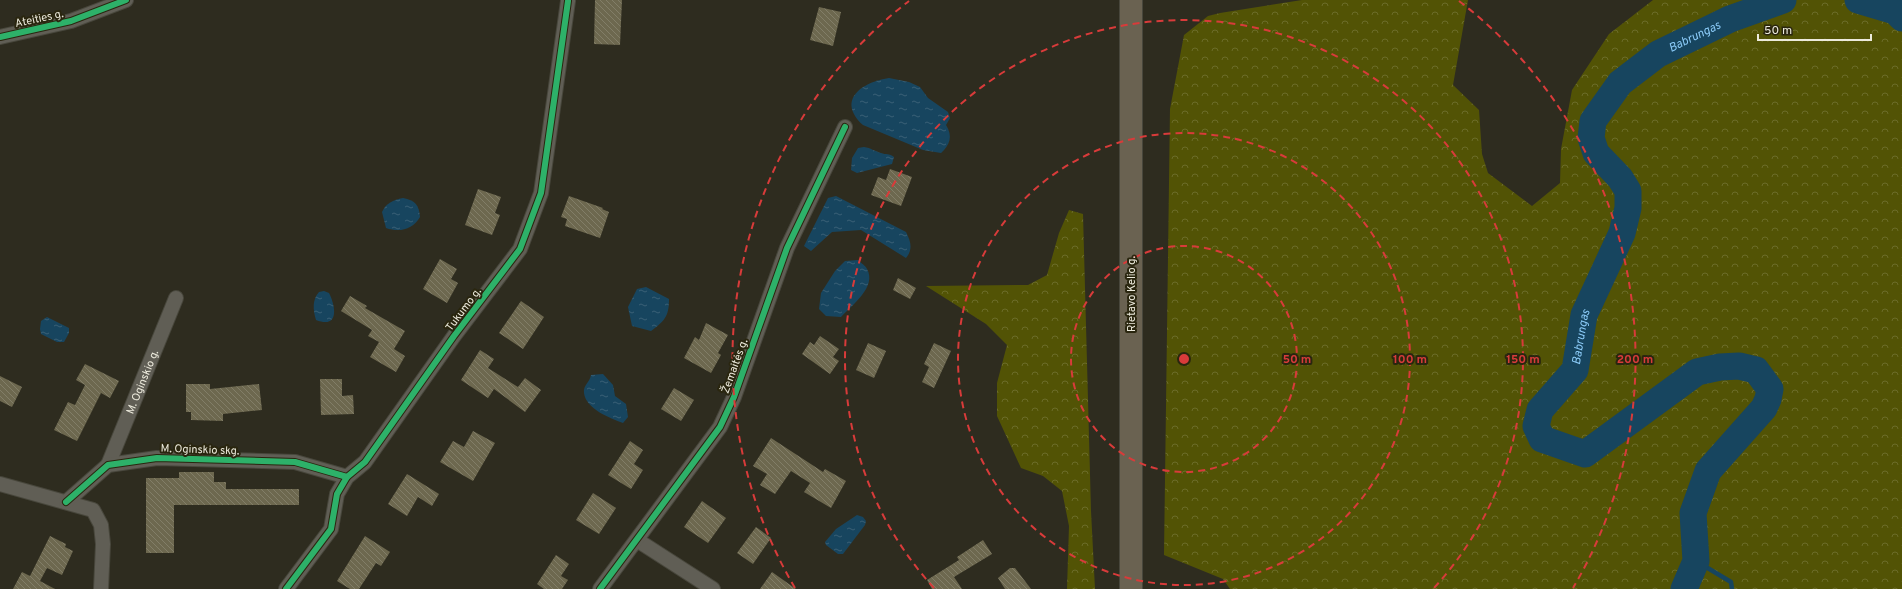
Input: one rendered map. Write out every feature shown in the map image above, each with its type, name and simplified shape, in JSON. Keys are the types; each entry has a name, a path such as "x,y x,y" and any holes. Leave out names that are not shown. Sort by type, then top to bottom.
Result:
{"main road":[{"name":"Rietavo Kelio g.","path":"1131,0 1131,589"}],"street":[{"name":"Ateities g.","path":"0,37 71,21 126,0"},
{"name":"Tukumo g.","path":"286,589 331,529 337,494 347,477 366,462 454,336 520,249 541,193 568,1"},
{"name":"Žemaitės g.","path":"600,589 720,427 734,397 787,248 845,127"},
{"name":"M. Oginskio g.","path":"108,465 176,298"},
{"name":"M. Oginskio skg.","path":"108,465 157,458 296,462 347,477"},
{"path":"66,502 108,465"},
{"path":"0,484 93,510 101,525 103,544 101,589"},
{"path":"637,540 713,589"}],"green space":[{"path":"1302,0 1468,0 1453,85 1479,110 1482,154 1488,173 1532,206 1560,183 1561,149 1572,90 1609,34 1653,0 1902,0 1902,589 1230,589 1223,579 1164,555 1170,109 1184,35 1208,16"},
{"path":"1069,210 1083,214 1091,511 1095,589 1067,589 1069,526 1062,491 1043,476 1021,468 997,416 997,383 1007,345 986,324 926,286 1028,285 1047,275 1059,233"}],"water":[{"path":"889,78 909,82 920,87 928,98 948,112 950,118 946,125 950,140 947,147 941,153 923,150 863,125 855,116 852,108 852,100 856,94 862,88 870,84"},
{"path":"864,147 894,157 892,164 857,173 851,170 852,158 858,148"},
{"path":"836,196 906,232 909,239 910,252 906,258 861,230 832,232 811,251 804,246 828,198"},
{"path":"403,198 411,200 416,204 419,209 420,217 414,224 406,229 396,230 386,228 382,212 390,202"},
{"path":"858,260 865,266 869,276 869,282 866,289 857,301 841,317 826,316 819,309 821,293 835,271 845,261"},
{"path":"646,287 669,299 668,310 665,318 651,331 632,326 628,307 637,289"},
{"path":"324,291 329,293 334,310 334,315 329,322 316,320 314,313 315,298 319,292"},
{"path":"47,317 69,328 69,333 64,342 57,342 41,334 41,321"},
{"path":"603,374 613,385 615,396 626,404 628,417 623,423 599,412 589,404 586,399 584,390 591,375"},
{"path":"857,515 863,517 866,521 865,525 843,554 838,554 826,545 825,542 836,529"}],"building":[{"path":"595,0 622,0 620,45 594,44"},
{"path":"819,7 841,12 833,46 810,40"},
{"path":"890,169 912,177 901,206 871,195 878,177 886,180"},
{"path":"478,189 501,197 495,213 500,215 492,235 465,225"},
{"path":"569,196 603,208 602,209 609,212 600,238 565,226 567,219 561,217"},
{"path":"440,259 457,269 451,279 458,283 447,303 423,289"},
{"path":"898,278 916,288 910,299 893,290"},
{"path":"350,296 367,306 365,308 405,331 394,349 405,356 396,372 370,357 379,342 368,336 372,330 341,311"},
{"path":"521,301 544,317 523,349 499,333"},
{"path":"706,323 728,335 718,353 721,355 711,373 684,358 695,337 699,340"},
{"path":"820,336 839,349 833,357 839,361 830,374 802,354 810,342 814,345"},
{"path":"868,343 886,351 874,378 856,370"},
{"path":"934,343 951,351 934,388 922,382 929,367 924,364"},
{"path":"480,350 494,359 488,368 518,387 525,378 541,390 525,412 494,389 488,398 461,380"},
{"path":"85,364 119,381 110,398 101,393 77,441 54,430 68,402 75,405 85,385 76,380"},
{"path":"0,376 22,387 12,407 0,401"},
{"path":"320,379 342,379 342,396 353,395 354,414 321,415"},
{"path":"186,384 210,384 210,389 259,384 262,410 223,414 223,421 191,420 191,412 186,412"},
{"path":"674,388 694,400 681,421 661,409"},
{"path":"473,431 495,443 473,481 440,462 453,441 464,447"},
{"path":"771,438 823,472 825,469 846,481 831,508 804,492 810,483 791,471 775,494 760,485 767,474 753,466"},
{"path":"630,441 643,450 634,464 643,470 631,489 608,475"},
{"path":"179,472 214,472 214,482 226,482 226,489 299,489 299,505 174,505 174,553 146,553 146,478 179,478"},
{"path":"407,474 439,494 432,506 418,497 407,516 388,504"},
{"path":"593,493 616,508 599,534 576,520"},
{"path":"702,501 726,518 708,543 684,527"},
{"path":"756,527 771,538 753,564 737,553"},
{"path":"50,536 66,544 65,547 73,551 62,575 47,568 40,581 55,589 13,589 22,572 30,576"},
{"path":"365,536 390,552 381,566 376,563 359,589 350,589 337,581"},
{"path":"983,540 992,554 954,577 962,589 932,589 927,580 959,560 957,557"},
{"path":"556,555 569,564 561,576 568,580 562,589 544,589 537,584"},
{"path":"1010,568 1015,568 1031,589 1005,589 998,578"},
{"path":"772,572 796,589 760,589"}],"waterway":[{"name":"Babrungas","path":"1684,589 1696,561 1693,513 1708,471 1764,408 1768,399 1770,389 1756,370 1739,366 1720,367 1697,372 1585,454 1542,439 1536,426 1540,410 1575,370 1584,315 1622,233 1628,208 1628,191 1620,178 1596,153 1591,138 1593,121 1620,83 1658,54 1730,19 1783,0"},
{"name":"Babrungas","path":"1858,0 1895,11 1902,18"},
{"path":"1696,561 1731,582 1732,589"}],"cycle path":[{"path":"0,37 71,21 126,0"},
{"path":"286,589 331,529 337,494 347,477 365,462 454,336 520,249 541,193 568,1"},
{"path":"600,589 720,427 734,397 787,248 845,127"},
{"path":"66,502 108,465 157,458 295,462 347,477"}]}
